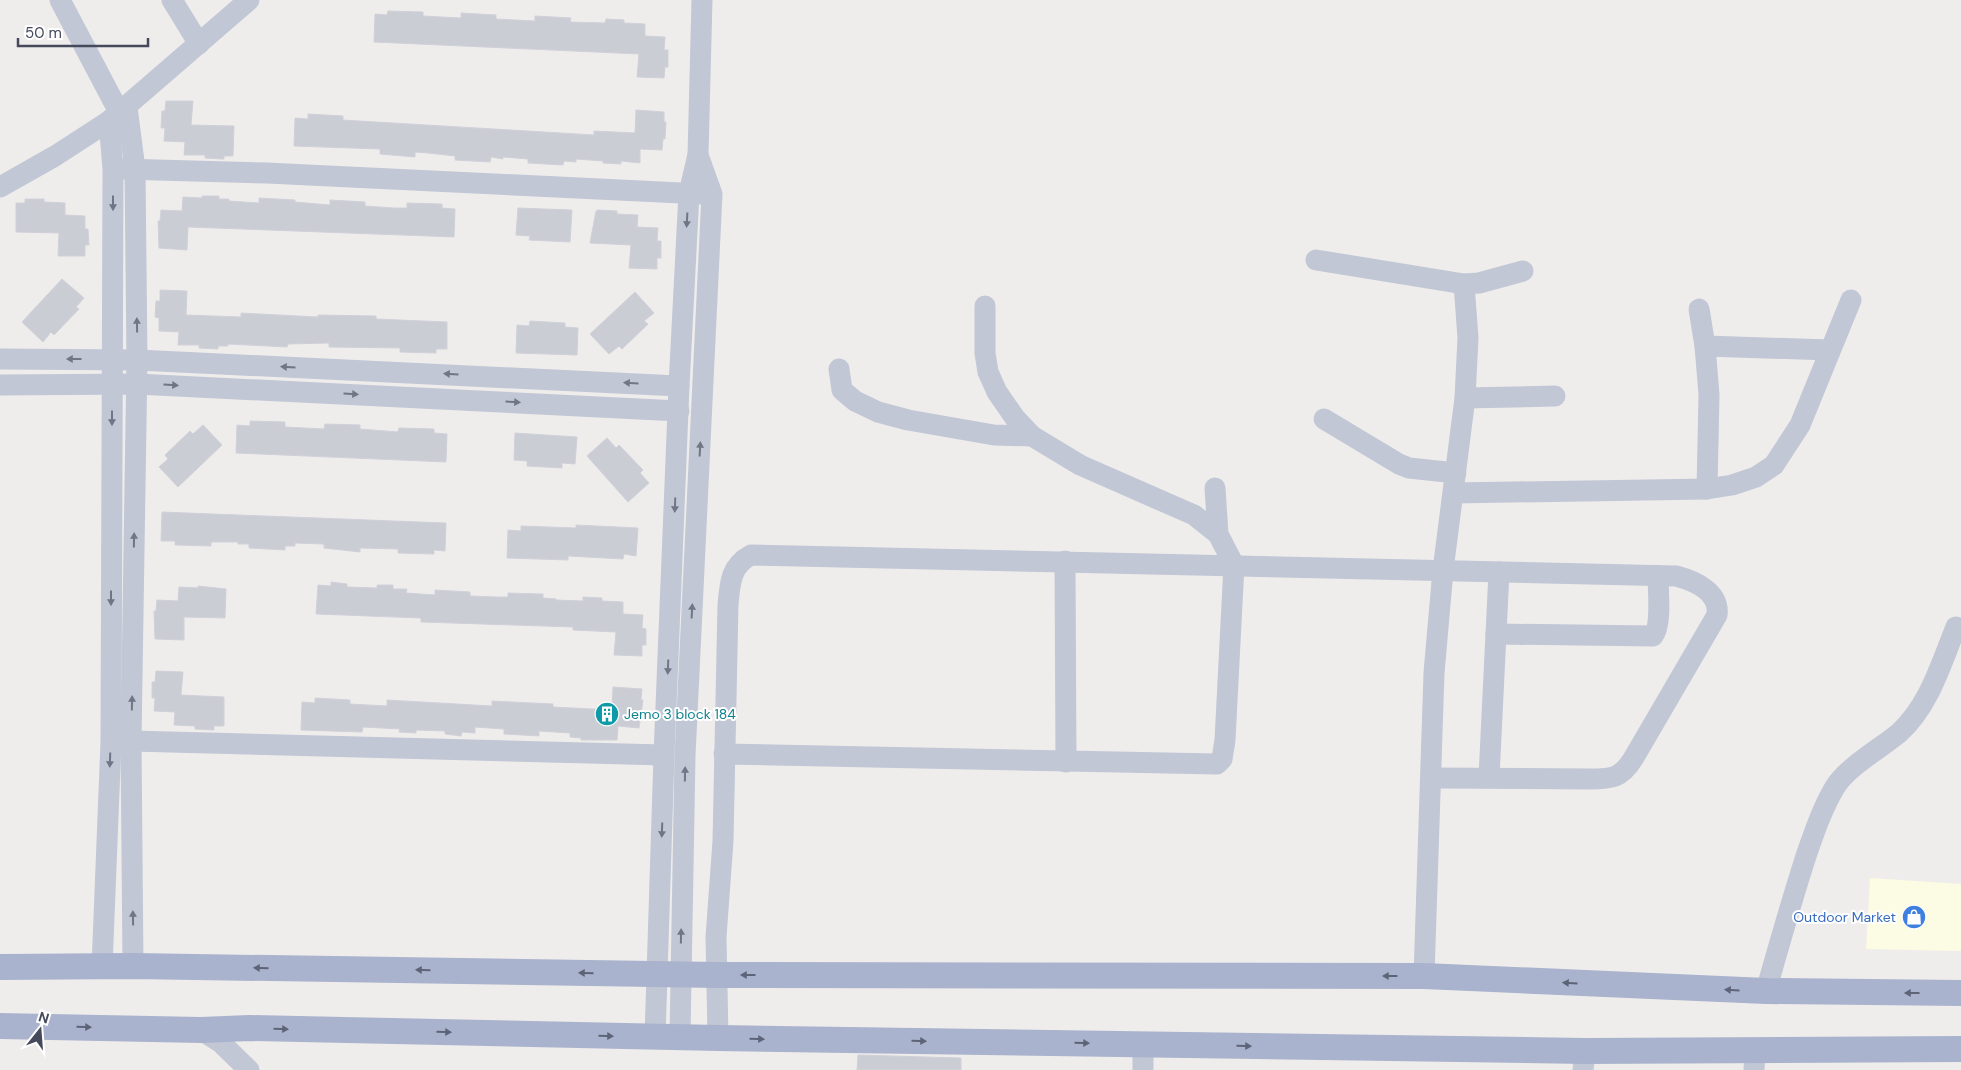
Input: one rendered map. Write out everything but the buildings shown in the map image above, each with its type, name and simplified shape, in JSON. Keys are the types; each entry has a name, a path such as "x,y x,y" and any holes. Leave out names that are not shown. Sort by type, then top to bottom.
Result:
{"main road":[{"path":"0,967 134,966 718,975 1424,976 1766,991 1961,993"},
{"path":"0,1026 201,1030 248,1028 718,1038 1143,1044 1584,1060 1754,1060 1961,1050"}],"street":[{"path":"60,0 118,113 135,169 137,384 131,741 134,966"},
{"path":"172,0 199,44"},
{"path":"0,187 55,156 118,113 249,0"},
{"path":"667,1037 668,974 664,755 689,193 698,155 702,0"},
{"path":"102,967 111,742 113,170 118,113"},
{"path":"668,974 685,756 712,194 698,155"},
{"path":"113,170 268,173 712,194"},
{"path":"1316,260 1464,284 1479,283 1523,271"},
{"path":"1424,976 1434,673 1443,570 1465,398 1468,338 1464,284"},
{"path":"1324,419 1404,466 1455,483 1707,489 1732,485 1756,477 1774,465 1800,425 1850,300"},
{"path":"724,754 1209,765 1217,764 1222,760 1225,740 1234,565 1218,534 1194,515 1080,465 1032,436 1015,418 997,392 988,372 985,353 985,306"},
{"path":"1699,309 1705,346 1709,395 1707,489"},
{"path":"1705,346 1830,350"},
{"path":"0,359 137,360 679,386"},
{"path":"839,369 842,390 856,401 878,412 908,420 994,435 1032,436"},
{"path":"476,376 476,400"},
{"path":"0,385 137,384 679,411"},
{"path":"1465,398 1555,396"},
{"path":"1216,488 1218,534"},
{"path":"718,1038 716,936 723,841 728,596 730,579 736,567 743,559 751,555 1676,576 1690,580 1704,588 1712,596 1718,607 1717,615 1626,770 1617,776 1606,779 1431,778"},
{"path":"1065,561 1066,762"},
{"path":"1489,777 1499,572"},
{"path":"1496,634 1653,636 1657,632 1658,623 1658,576"},
{"path":"1766,991 1794,892 1819,820 1836,785 1900,732 1916,714 1930,690 1956,627"},
{"path":"131,741 664,755"},
{"path":"248,1028 248,1069"},
{"path":"201,1030 220,1042 248,1069"},
{"path":"1143,1044 1143,1070"}],"shaded area":[{"name":"Outdoor Market","path":"1870,878 1961,884 1961,951 1866,949"}],"place":[{"name":"Jemo 3 block 184","path":"607,714"},
{"name":"Outdoor Market","path":"1914,917"}]}
